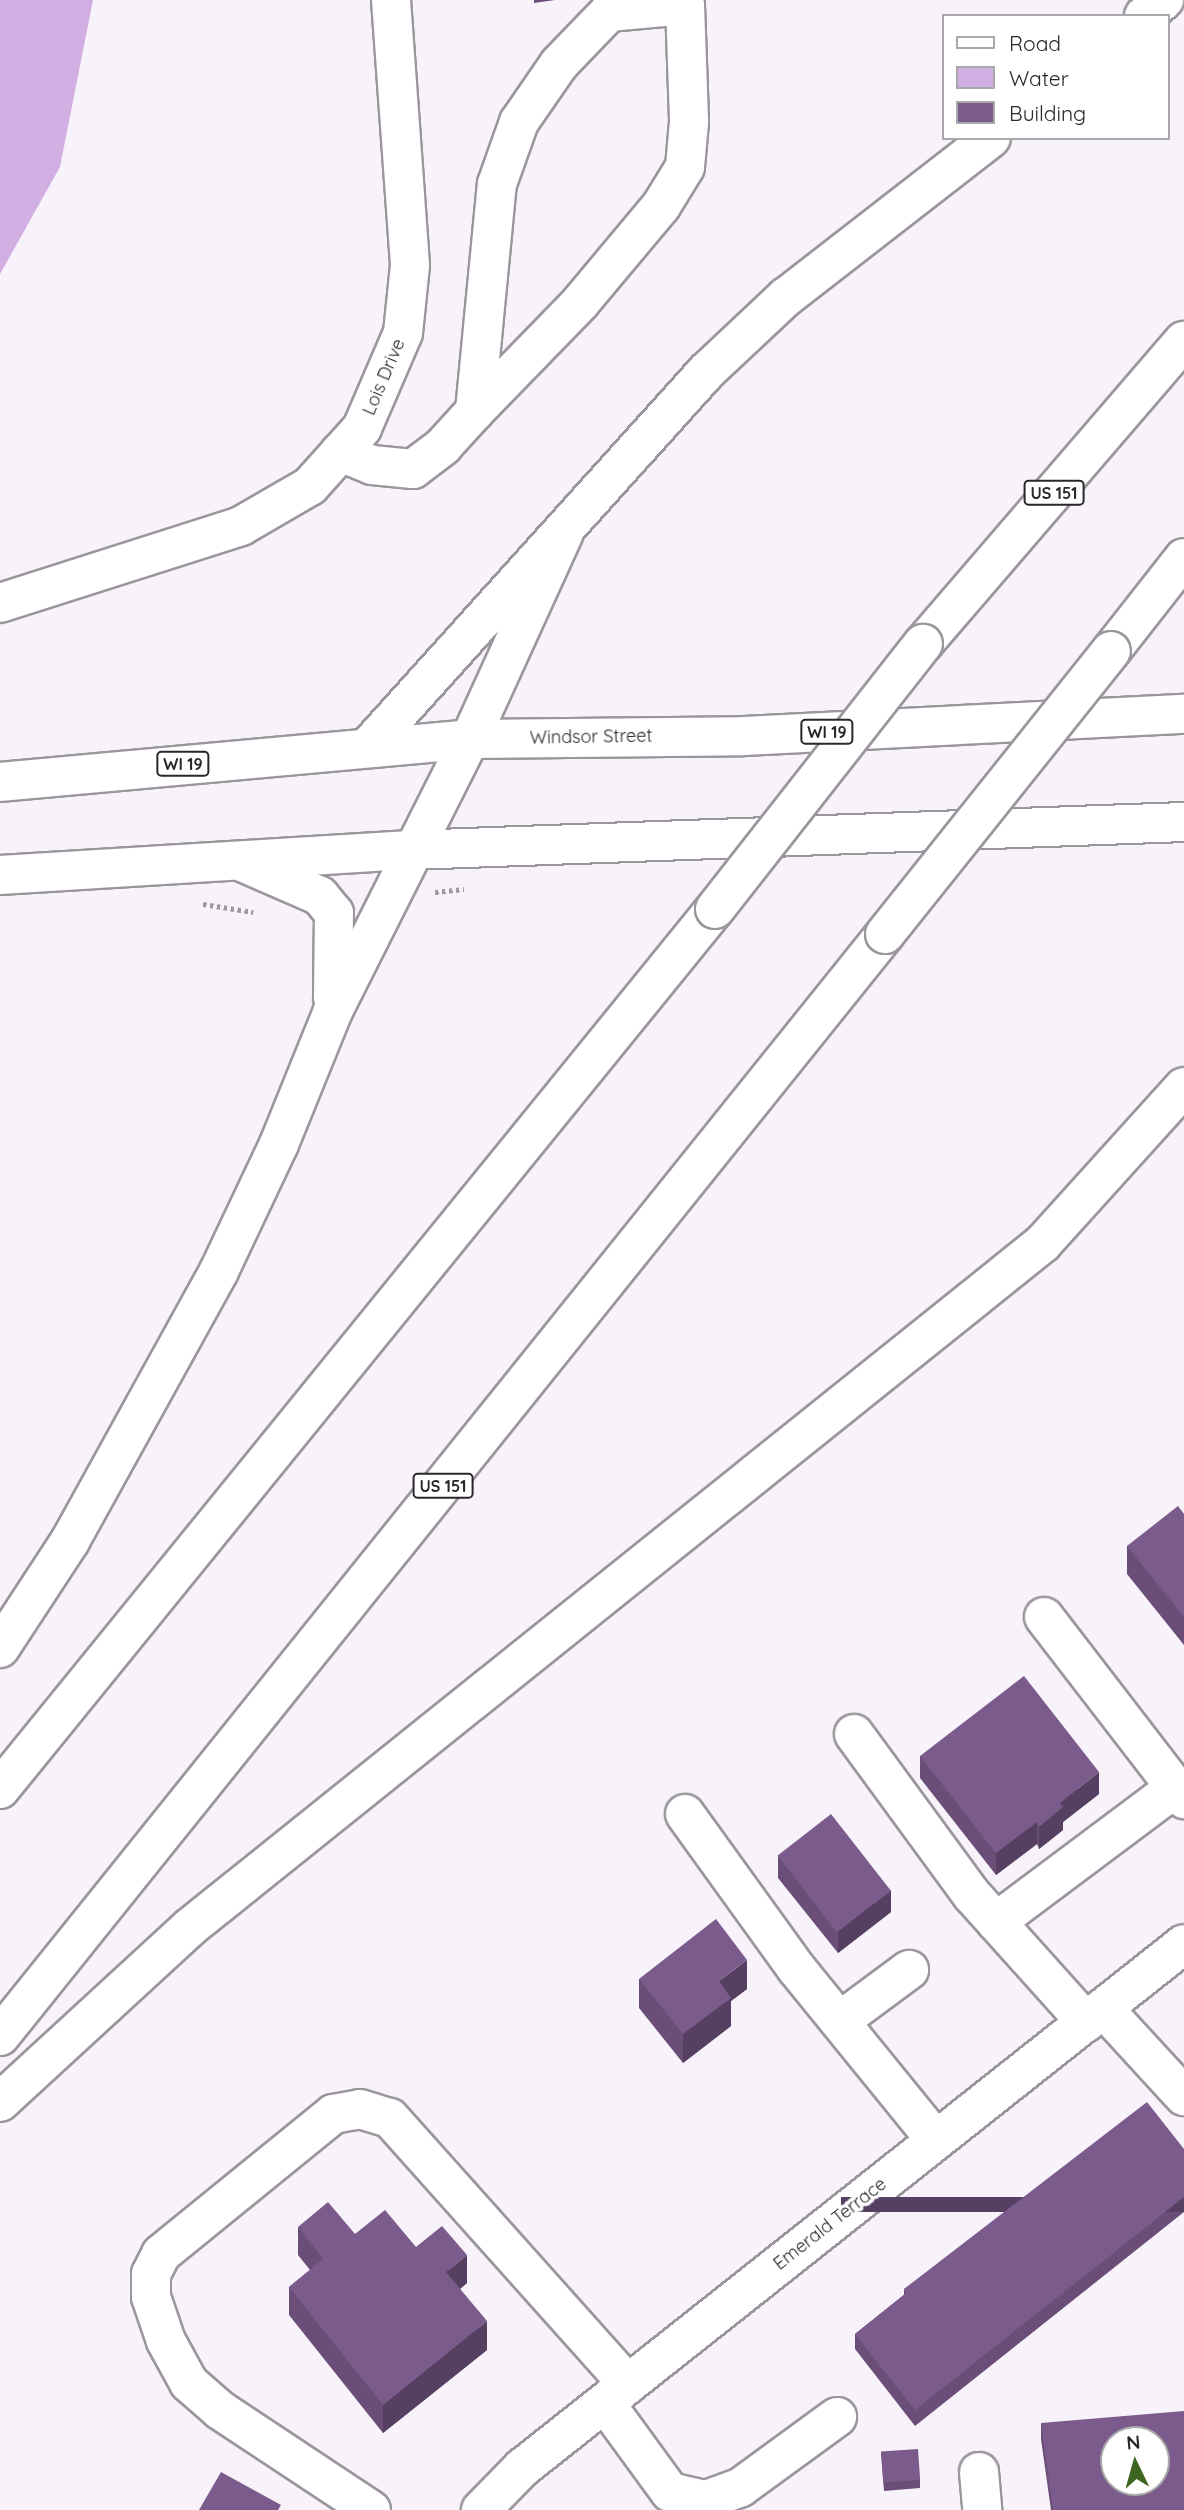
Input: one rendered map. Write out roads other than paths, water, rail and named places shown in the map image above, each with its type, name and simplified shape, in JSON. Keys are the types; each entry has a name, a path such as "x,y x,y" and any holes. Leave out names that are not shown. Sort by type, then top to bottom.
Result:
{"main road":[{"name":"Lois Drive","path":"0,603 241,526 310,485 362,428 403,333 410,265 391,0"},
{"path":"1146,14 1164,0"},
{"path":"340,452 372,465 413,469 443,446 580,303 661,206 685,167 685,5 609,12 559,64 519,122 497,184 475,411"},
{"path":"367,748 565,533 706,372 776,307 988,140"},
{"name":"US 151","path":"0,1789 715,909 923,644 1184,341"},
{"path":"0,1648 71,1541 219,1271 279,1144 333,1011 410,850 470,739 565,533"},
{"name":"US 151","path":"0,2036 1184,558"},
{"name":"Windsor Street","path":"0,782 470,739 744,736 1184,715"},
{"path":"0,875 410,850 1184,822"},
{"path":"240,861 320,896 334,913 333,1011"},
{"path":"0,2102 189,1928 1043,1243 1184,1087"},
{"path":"996,1922 1180,1794 1044,1617"},
{"path":"854,1734 996,1922 1184,2096"},
{"path":"685,1814 840,2021 936,2140"},
{"name":"Emerald Terrace","path":"481,2510 522,2468 1184,1944"},
{"path":"840,2021 909,1970"},
{"path":"371,2510 220,2410 189,2383 166,2341 151,2297 151,2274 161,2254 333,2114 360,2109 390,2118 616,2393 670,2492 706,2500 741,2487 837,2417"},
{"path":"979,2472 982,2510"}],"water":[{"path":"0,0 93,0 60,167 0,274"}]}
